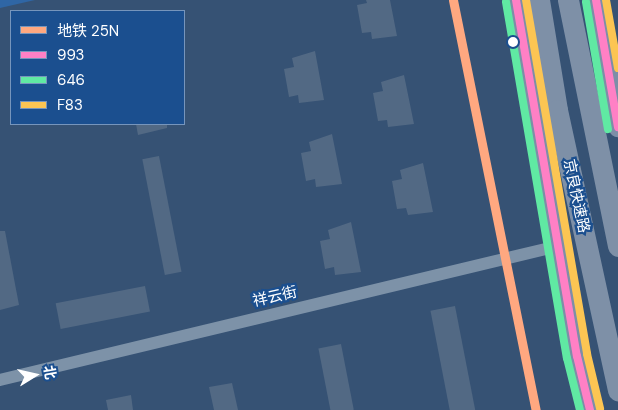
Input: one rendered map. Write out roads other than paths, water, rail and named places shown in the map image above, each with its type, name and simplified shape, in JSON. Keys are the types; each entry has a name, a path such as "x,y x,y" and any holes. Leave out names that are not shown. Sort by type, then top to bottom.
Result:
{"highway":[{"name":"京良快速路","path":"539,0 558,110 618,390"},
{"name":"京良快速路","path":"568,0 618,246"}],"main road":[{"path":"516,0 558,246 590,410"},
{"path":"596,0 618,127"}],"street":[{"name":"祥云街","path":"0,380 558,246"}],"metro line":[{"name":"25N","path":"453,0 536,410"}]}
